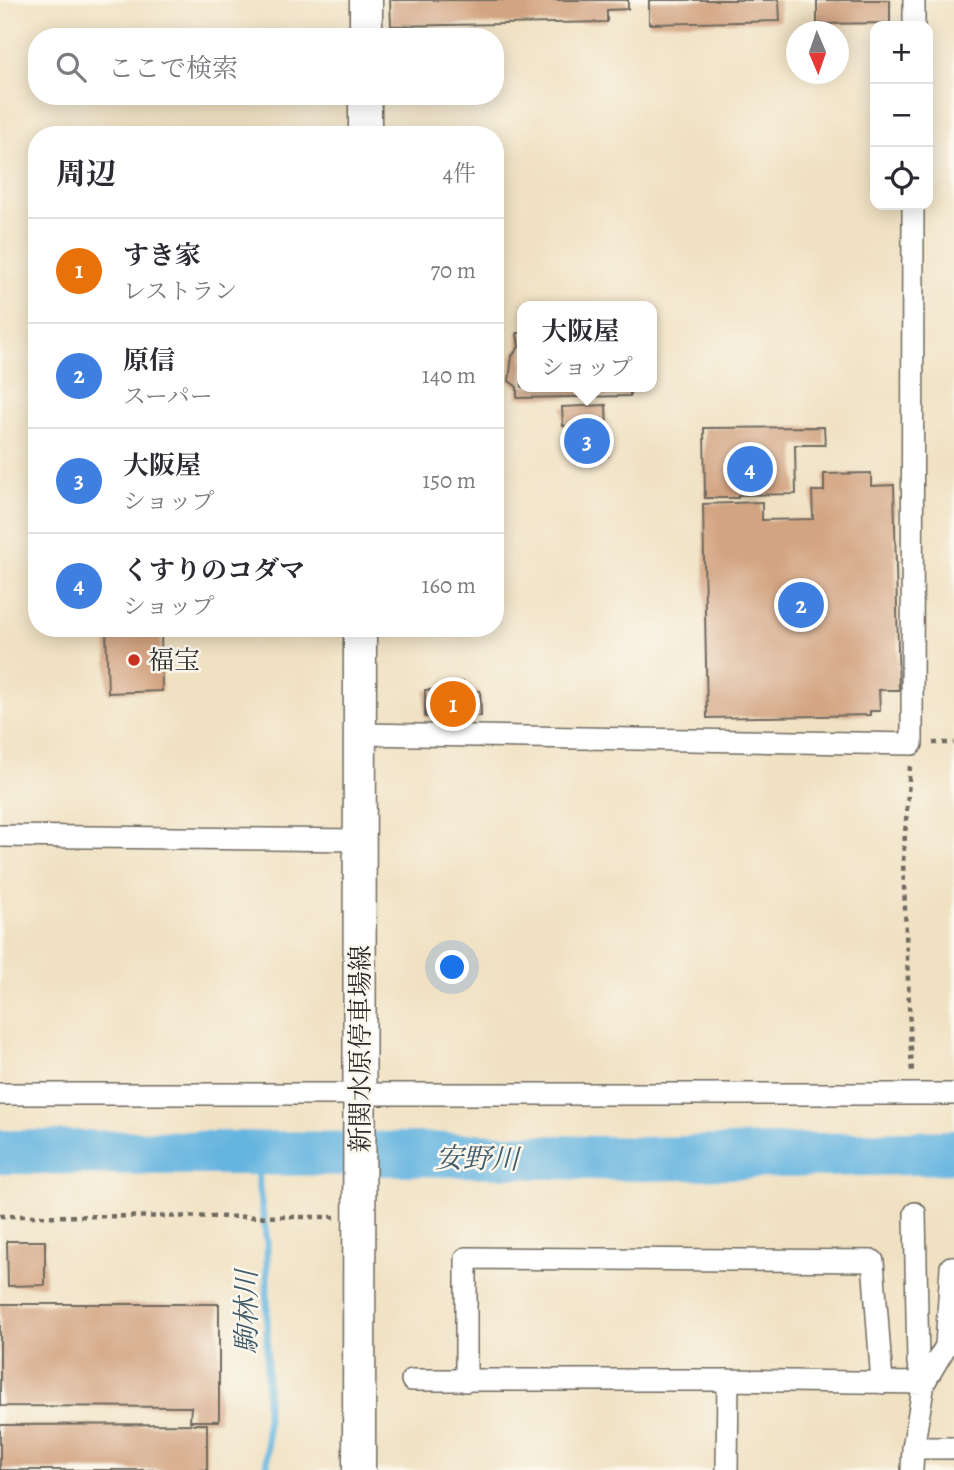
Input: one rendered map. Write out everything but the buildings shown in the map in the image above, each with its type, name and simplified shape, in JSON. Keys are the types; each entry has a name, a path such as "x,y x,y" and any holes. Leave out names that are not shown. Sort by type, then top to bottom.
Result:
{"main road":[{"path":"366,0 366,28"},
{"path":"365,105 365,126"},
{"name":"新関水原停車場線","path":"359,1470 360,637"}],"street":[{"path":"914,0 914,21"},
{"path":"360,734 912,744 913,210"},
{"path":"0,836 359,840"},
{"path":"0,1094 361,1098 954,1094"},
{"path":"912,1470 923,1383 918,1363 915,1213"},
{"path":"466,1381 466,1258 873,1261 882,1384"},
{"path":"923,1383 946,1346 951,1268 954,1268"},
{"path":"412,1380 923,1383"},
{"path":"727,1470 728,1380"},
{"path":"913,1448 954,1448"}],"path":[{"path":"912,744 903,862 913,1093"},
{"path":"0,1216 360,1208"}],"waterway":[{"name":"安野川","path":"0,1152 410,1154 643,1159 954,1152"},
{"name":"駒林川","path":"258,1154 259,1190 267,1242 267,1470"}],"place":[{"name":"大阪屋","path":"587,441"},
{"name":"くすりのコダマ","path":"750,469"},
{"name":"原信","path":"801,605"},
{"name":"福宝","path":"134,660"},
{"name":"すき家","path":"453,704"}]}
